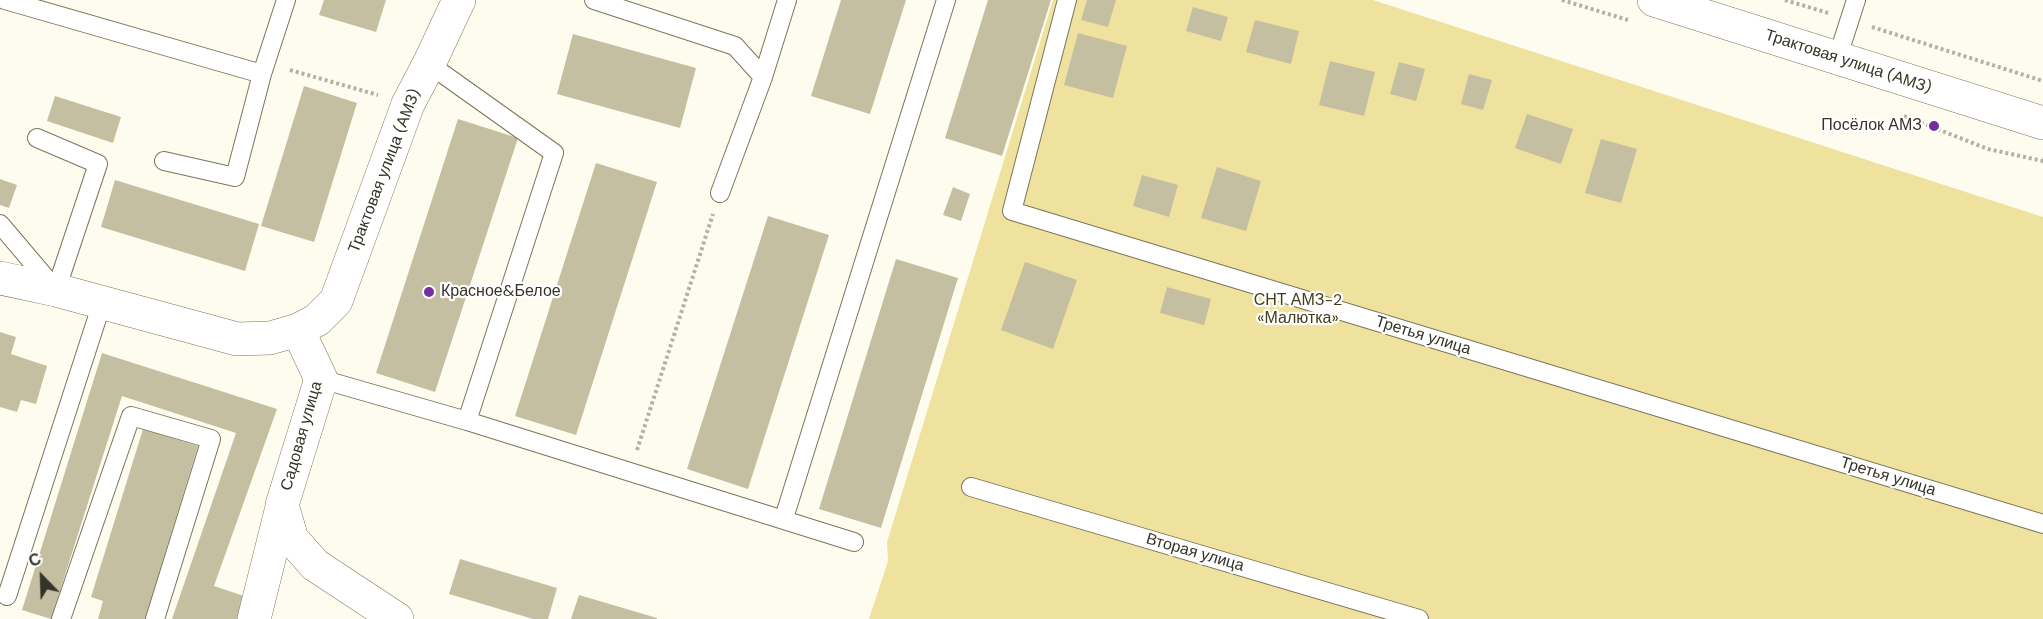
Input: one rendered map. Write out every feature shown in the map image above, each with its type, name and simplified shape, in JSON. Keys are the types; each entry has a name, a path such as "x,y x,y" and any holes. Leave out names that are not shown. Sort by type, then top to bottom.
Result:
{"street":[{"name":"Трактовая улица (АМЗ)","path":"298,330 317,320 336,301 408,104 459,0"},
{"name":"Трактовая улица (АМЗ)","path":"1654,0 2043,123"},
{"path":"0,278 56,290 237,339 270,338 298,330"},
{"name":"Садовая улица","path":"298,330 321,379 282,505 292,539 315,565 397,619"},
{"path":"254,619 282,505"}],"lane":[{"path":"5,0 264,69"},
{"path":"164,161 235,177 264,69 286,0"},
{"path":"594,0 735,46 763,77"},
{"path":"720,193 763,77 787,0"},
{"path":"784,518 946,0"},
{"name":"Третья улица","path":"1067,0 1012,211 2043,524"},
{"path":"1837,59 1856,0"},
{"path":"429,64 554,153 467,421"},
{"path":"37,138 98,164 56,290"},
{"path":"0,224 56,290"},
{"path":"7,596 102,303"},
{"path":"321,379 467,421 784,518 854,542"},
{"path":"61,619 131,416 211,439 155,619"},
{"name":"Вторая улица","path":"970,488 1419,619"}],"path":[{"path":"1785,0 2043,81"},
{"path":"264,69 408,104"},
{"path":"630,471 720,193"}],"green space":[{"name":"СНТ АМЗ-2 «Малютка»","path":"1053,0 1373,0 2043,217 2043,619 869,619 888,561 887,542"}],"building":[{"path":"324,0 386,0 376,32 319,15"},
{"path":"841,0 906,0 870,114 811,96"},
{"path":"988,0 1051,0 1002,156 945,138"},
{"path":"1087,0 1116,0 1108,27 1081,20"},
{"path":"1193,7 1228,17 1221,41 1186,31"},
{"path":"1255,20 1299,31 1291,64 1246,52"},
{"path":"1078,33 1127,46 1113,98 1064,85"},
{"path":"573,34 696,68 680,128 557,94"},
{"path":"1330,61 1375,72 1364,116 1319,105"},
{"path":"1399,62 1425,69 1416,101 1390,94"},
{"path":"1469,74 1492,80 1483,110 1461,104"},
{"path":"304,86 357,103 314,242 261,226"},
{"path":"55,96 121,117 113,143 47,121"},
{"path":"1527,114 1573,129 1561,164 1515,148"},
{"path":"458,119 518,138 435,392 376,373"},
{"path":"1601,139 1637,149 1621,203 1585,193"},
{"path":"596,163 657,182 576,435 515,416"},
{"path":"1217,167 1261,181 1246,231 1201,218"},
{"path":"1142,175 1178,185 1169,217 1133,206"},
{"path":"0,179 17,185 9,208 0,205"},
{"path":"115,180 259,224 245,271 101,227"},
{"path":"953,187 970,194 961,221 943,215"},
{"path":"768,216 829,235 748,489 687,469"},
{"path":"896,259 958,278 881,528 819,509"},
{"path":"1025,262 1077,280 1053,349 1001,330"},
{"path":"1167,287 1211,299 1204,325 1160,313"},
{"path":"0,332 16,337 11,354 47,366 36,404 21,400 17,412 0,407"},
{"path":"102,353 277,409 214,586 244,596 238,619 172,619 236,433 122,396 51,619 22,610"},
{"path":"143,429 198,446 145,619 98,619 103,601 91,597"},
{"path":"460,559 557,588 548,619 533,619 449,594"},
{"path":"579,595 657,618 657,619 571,619"}],"place":[{"name":"Посёлок АМЗ","path":"1934,126"},
{"name":"Красное&Белое","path":"429,292"}]}
